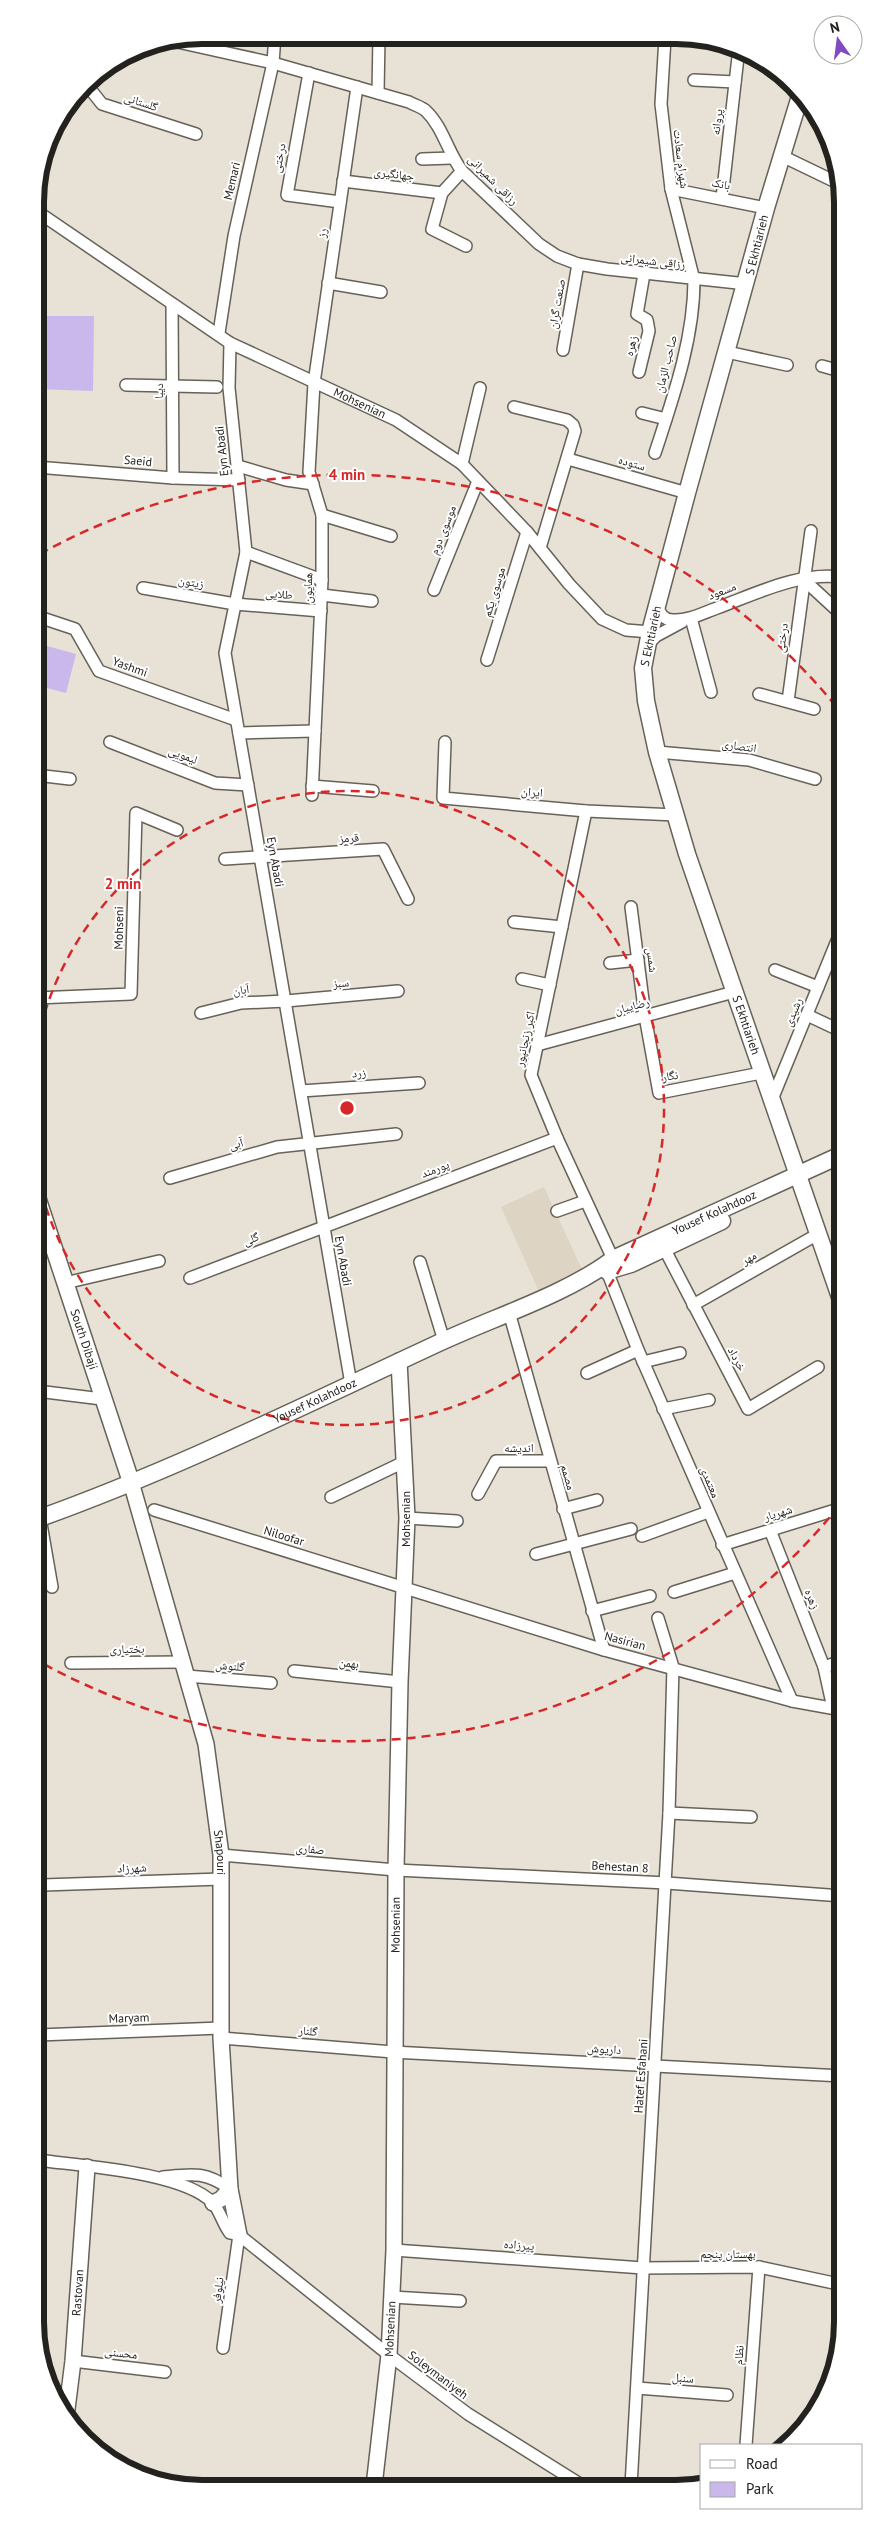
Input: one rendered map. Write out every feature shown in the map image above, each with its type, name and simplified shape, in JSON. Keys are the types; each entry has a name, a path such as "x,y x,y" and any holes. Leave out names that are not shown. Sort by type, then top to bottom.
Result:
{"main road":[{"name":"S Ekhtiarieh","path":"798,102 766,208 747,284 687,493 648,639 644,668 646,701 657,752 676,816 761,1073 834,1280"},
{"name":"Yousef Kolahdooz","path":"610,1265 631,1264 799,1179 834,1159"},
{"name":"Yousef Kolahdooz","path":"44,1516 232,1440 444,1340 591,1276 610,1265 799,1179 834,1167"},
{"name":"South Dibaji","path":"44,1218 102,1399 131,1482"}],"street":[{"path":"189,44 273,63 378,93 379,44"},
{"name":"Memari","path":"219,333 234,236 273,63 274,44"},
{"name":"شهرام سعادت","path":"665,44 661,104 670,189 694,280"},
{"name":"پروانه","path":"722,198 738,57"},
{"name":"درختی","path":"309,73 286,195 340,202"},
{"path":"694,80 735,82"},
{"name":"رز","path":"314,383 357,87"},
{"name":"گلستانی","path":"90,90 102,104 196,134"},
{"name":"رزاقی شمیرانی","path":"378,93 409,102 426,110 441,131 452,158 462,171 539,244 557,256"},
{"path":"782,156 832,180"},
{"path":"422,159 452,158"},
{"path":"462,171 442,193 432,229 466,246"},
{"name":"جهانگیری","path":"343,181 442,193"},
{"name":"بانک","path":"670,189 766,208"},
{"name":"Mohsenian","path":"44,216 172,304 219,333 230,343 396,420 462,464 527,532 569,584 602,619 648,639"},
{"name":"رزاقی شیمرانی","path":"557,256 578,264 644,274 747,284"},
{"name":"صنعت گران","path":"563,350 578,264"},
{"name":"زهره","path":"639,372 649,331 647,320 638,314 644,274"},
{"name":"صاحب الزمان","path":"655,453 686,344 694,280"},
{"path":"328,283 381,292"},
{"name":"دیبا","path":"172,304 173,478"},
{"name":"Eyn Abadi","path":"230,343 229,388 246,552 225,653 302,1091 323,1226 352,1384"},
{"path":"728,352 787,365"},
{"path":"822,366 834,369"},
{"name":"همایون","path":"314,383 309,472 322,516 322,595 312,791 373,791"},
{"path":"126,385 217,387"},
{"path":"462,464 480,388"},
{"path":"514,407 567,420 573,425 575,431 540,548"},
{"path":"642,413 666,419"},
{"name":"ستوده","path":"568,459 687,493"},
{"path":"238,466 286,480 313,484"},
{"name":"Saeid","path":"44,468 173,478 239,480"},
{"name":"موسوی دوم","path":"434,590 478,481"},
{"path":"322,516 392,536"},
{"name":"درختی","path":"788,701 811,531"},
{"name":"موسوی یکم","path":"488,660 527,532"},
{"path":"246,552 322,580"},
{"name":"مسعود","path":"657,606 662,616 671,620 691,618 763,591 803,580 834,576"},
{"path":"803,580 834,608"},
{"name":"زیتون","path":"143,588 235,604"},
{"path":"322,595 372,601"},
{"name":"طلایی","path":"235,604 321,611"},
{"path":"648,639 691,618 711,692"},
{"name":"Yashmi","path":"44,619 75,630 99,671 236,720"},
{"path":"758,694 814,709"},
{"path":"239,733 315,732"},
{"name":"لیمویی","path":"110,742 215,783 248,785"},
{"name":"ایران","path":"445,742 443,798 586,811 676,816"},
{"name":"انتصاری","path":"657,752 749,760 815,779"},
{"path":"44,776 70,779"},
{"name":"اکبر زنجانپور","path":"586,811 531,1075 610,1265"},
{"name":"Mohseni","path":"44,998 131,994 136,813 177,830"},
{"name":"قرمز","path":"261,858 383,849 408,899"},
{"path":"225,859 261,858"},
{"name":"شمس","path":"631,907 645,1016"},
{"path":"514,922 562,927"},
{"name":"رشیدی","path":"771,1102 834,948"},
{"path":"610,963 638,960"},
{"path":"775,970 818,987"},
{"path":"522,979 550,985"},
{"name":"سبز","path":"286,1001 398,991"},
{"name":"رضاییان","path":"537,1045 734,992"},
{"name":"آبان","path":"201,1013 241,1003 286,1001"},
{"path":"807,1015 834,1028"},
{"name":"نگار","path":"645,1016 659,1093 761,1073"},
{"name":"زرد","path":"302,1091 419,1083"},
{"name":"آبی","path":"170,1178 276,1147 396,1134"},
{"name":"پورمند","path":"323,1226 556,1138"},
{"path":"557,1211 585,1201"},
{"name":"گلی","path":"190,1278 323,1226"},
{"name":"مهر","path":"693,1305 818,1234"},
{"name":"خرداد","path":"664,1248 748,1409 818,1367"},
{"path":"65,1283 159,1260"},
{"path":"420,1262 444,1340"},
{"name":"معتمدی","path":"610,1265 643,1362 792,1701"},
{"name":"مصمم","path":"509,1312 549,1461 604,1650"},
{"path":"587,1373 638,1350"},
{"path":"643,1362 680,1353"},
{"name":"Mohsenian","path":"375,2480 389,2355 394,2250 393,2052 396,1870 400,1682 407,1518 399,1362"},
{"path":"44,1392 102,1399"},
{"path":"663,1409 708,1400"},
{"name":"اندیشه","path":"478,1494 496,1461 549,1461"},
{"path":"331,1497 404,1462"},
{"name":"Shapouri","path":"131,1482 206,1744 221,1855 221,2033 230,2188 239,2235"},
{"path":"563,1509 597,1500"},
{"name":"Niloofar","path":"154,1510 405,1587"},
{"name":"شهریار","path":"722,1545 834,1510"},
{"path":"642,1536 708,1512"},
{"path":"407,1518 457,1520"},
{"path":"536,1554 631,1529"},
{"name":"زهره","path":"770,1530 834,1697"},
{"path":"44,1548 52,1587"},
{"path":"674,1592 735,1573"},
{"name":"Nasirian","path":"405,1587 604,1650 792,1701 834,1708"},
{"path":"592,1611 650,1596"},
{"name":"Hatef Esfahani","path":"632,2480 642,2268 667,1883 673,1668 658,1618"},
{"name":"بختیاری","path":"71,1663 185,1669"},
{"path":"824,1667 834,1664"},
{"name":"گلنوش","path":"185,1669 271,1683"},
{"name":"بهمن","path":"294,1670 400,1682"},
{"path":"669,1813 751,1817"},
{"name":"صفاری","path":"221,1855 396,1870"},
{"name":"Behestan 8","path":"396,1870 667,1883 834,1895"},
{"name":"شهرزاد","path":"44,1885 221,1879"},
{"name":"گلنار","path":"221,2033 393,2052"},
{"name":"Maryam","path":"44,2035 221,2033"},
{"name":"داریوش","path":"393,2052 834,2076"},
{"path":"44,2161 156,2177 185,2186 213,2203 222,2199 230,2188 216,2179 203,2174 156,2177"},
{"name":"Rastovan","path":"68,2405 73,2361 87,2167"},
{"name":"Soleymaniyeh","path":"213,2203 230,2233 239,2235 389,2355 468,2414 573,2480"},
{"name":"نیلوفر","path":"223,2348 239,2235"},
{"name":"پیرزاده","path":"394,2250 642,2268"},
{"name":"بهستان پنجم","path":"642,2268 759,2267 834,2283"},
{"name":"نظام","path":"746,2444 759,2267"},
{"path":"392,2297 460,2301"},
{"name":"محسنی","path":"73,2361 165,2372"},
{"name":"سنبل","path":"637,2388 727,2395"}],"shaded area":[{"path":"544,1187 585,1276 541,1296 501,1207"}],"green space":[{"path":"44,316 94,316 93,391 44,389"},
{"path":"44,645 76,654 66,693 44,687"}]}
